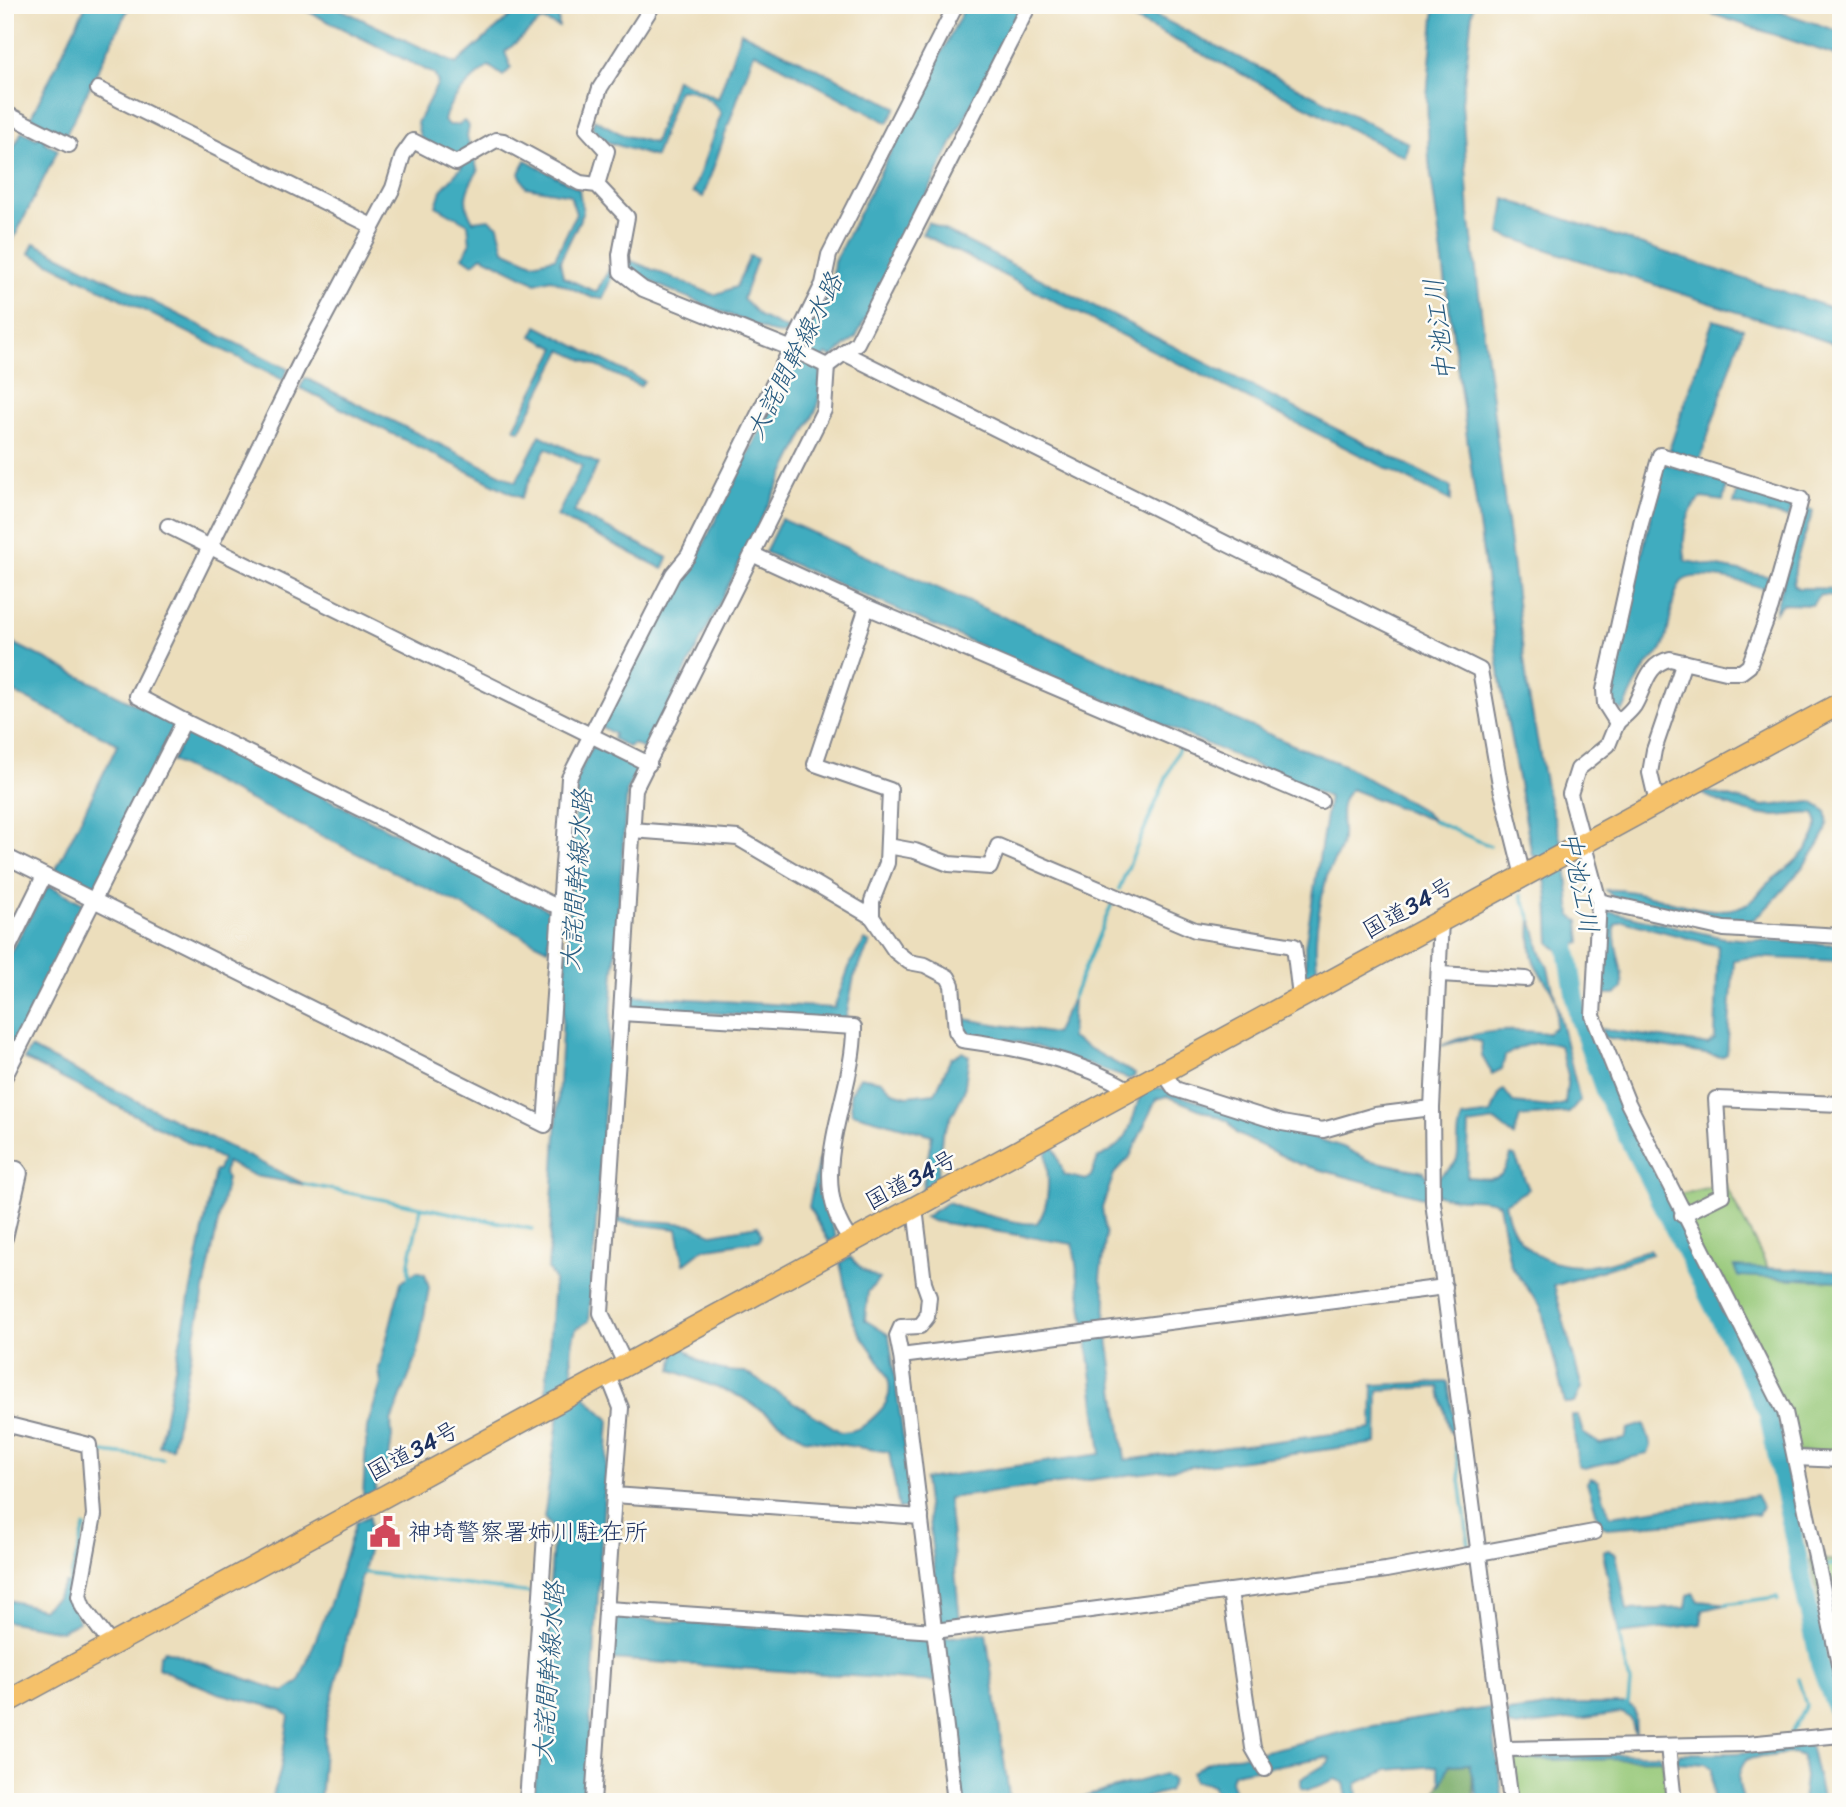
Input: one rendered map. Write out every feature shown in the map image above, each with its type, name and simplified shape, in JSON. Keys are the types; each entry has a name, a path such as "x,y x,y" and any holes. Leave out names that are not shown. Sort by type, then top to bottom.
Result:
{"highway":[{"name":"国道34号","path":"5,1703 110,1643 626,1366 1841,703"}],"street":[{"path":"597,185 607,151 587,129 600,88 653,5"},
{"path":"5,856 545,1125 569,778 589,734 673,574 688,556 797,351 823,284 828,255 956,5"},
{"path":"827,366 857,344 1029,5"},
{"path":"98,89 372,226"},
{"path":"5,113 69,145"},
{"path":"561,906 551,904 137,696 299,365 413,141 456,163 496,140 503,141 580,183 597,185 627,217 627,230 620,255 621,272 643,289 797,351 827,366"},
{"path":"844,354 1480,670 1500,784 1527,874"},
{"path":"626,1366 601,1314 635,789 824,410 827,366"},
{"path":"1617,723 1605,704 1604,690 1641,523 1660,455 1801,499 1787,541 1771,607 1749,666 1737,673 1670,659 1660,661 1652,668 1634,705 1617,723 1608,745 1578,769 1570,794 1578,846 1599,901 1592,995 1598,1035 1682,1215 1765,1368 1785,1412 1841,1674"},
{"path":"168,526 212,545 649,764"},
{"path":"754,555 867,607 1321,800"},
{"path":"867,607 815,764 890,790 887,863 872,901 872,917"},
{"path":"1657,803 1650,773 1654,750 1684,662"},
{"path":"5,1076 96,901 184,721"},
{"path":"632,830 738,838 872,917 895,951 909,962 925,965 948,977 953,985 956,1031 962,1040 1028,1049 1111,1079 1130,1090"},
{"path":"888,846 915,851 949,864 990,867 998,846 1195,930 1294,946 1300,997"},
{"path":"5,955 44,876"},
{"path":"1599,901 1724,929 1841,936"},
{"path":"1441,920 1432,1108 1433,1202 1511,1802"},
{"path":"1440,974 1526,979"},
{"path":"621,1013 854,1027 854,1046 831,1153 829,1183 833,1207 843,1231 852,1242"},
{"path":"1163,1072 1175,1089 1282,1123 1323,1129 1375,1115 1432,1108"},
{"path":"1682,1215 1722,1195 1716,1099 1841,1104"},
{"path":"5,1166 17,1169 20,1173 5,1238"},
{"path":"915,1208 924,1283 929,1297 927,1317 920,1326 901,1326 897,1336 921,1517 945,1630 938,1659 955,1802"},
{"path":"901,1356 1445,1287"},
{"path":"593,1802 621,1408 611,1383 594,1383"},
{"path":"5,1424 89,1445 94,1514 79,1596 110,1643"},
{"path":"1796,1458 1841,1460"},
{"path":"614,1495 921,1517"},
{"path":"608,1609 945,1630 1386,1570 1594,1532"},
{"path":"527,1802 545,1535"},
{"path":"1230,1591 1253,1748 1265,1769"},
{"path":"1504,1749 1667,1754 1841,1735"},
{"path":"1667,1754 1674,1802"}],"green space":[{"path":"1725,1184 1773,1278 1841,1281 1841,1453 1790,1452 1781,1411 1671,1196"},
{"path":"1810,1559 1841,1561 1841,1616 1825,1625"},
{"path":"1662,1759 1669,1802 1515,1802 1510,1760"},
{"path":"1470,1764 1475,1802 1431,1802 1449,1765"}],"water":[{"path":"86,5 130,5 66,135 51,127 44,142 58,150 5,256 5,165 22,131 37,139 45,124 31,117"},
{"path":"295,5 332,5 456,64 523,5 561,5 558,8 559,27 542,20 505,52 511,68 503,76 489,66 462,90 446,113 444,121 449,125 458,125 464,121 469,126 467,137 478,171 466,195 467,207 473,221 489,219 498,226 504,250 533,263 555,258 576,214 570,195 526,187 519,173 526,160 579,189 583,213 560,261 563,277 596,292 609,270 627,259 714,295 736,287 750,256 757,259 743,299 761,317 793,332 791,335 773,333 658,285 626,265 614,271 603,298 593,298 551,279 536,283 482,256 473,264 463,257 470,244 468,224 436,206 441,190 462,167 420,137 417,123 438,83 434,74"},
{"path":"966,5 1021,5 856,337 832,357 826,354 818,369 821,371 818,406 646,750 633,744 628,747 613,739 614,734 602,727 672,586 693,566 795,358 800,360 808,346 804,341 832,284 834,262"},
{"path":"1106,5 1135,5 1408,143 1405,157"},
{"path":"1435,5 1473,5 1462,102 1469,213 1528,691 1547,792 1562,845 1541,859 1532,855 1501,685 1429,161 1427,97"},
{"path":"1685,5 1760,5 1841,32 1841,57"},
{"path":"741,32 896,107 888,123 754,52 703,197 693,192 721,114 714,104 703,96 678,90 655,157 608,142 592,128 594,119 623,135 654,143 676,79 718,99"},
{"path":"1505,199 1841,311 1841,346 1500,234"},
{"path":"928,222 1451,487 1451,501 922,234"},
{"path":"34,243 288,369 283,380 29,253"},
{"path":"1713,320 1743,329 1700,460 1669,450"},
{"path":"537,326 644,381 640,386 562,350 520,431 514,428 556,348 532,336"},
{"path":"305,378 516,482 540,435 598,464 574,512 668,558 663,569 557,516 582,466 546,448 521,498 300,388"},
{"path":"1663,463 1727,483 1723,501 1702,498 1692,510 1684,536 1686,561 1772,577 1769,591 1722,578 1696,577 1686,579 1680,584 1663,647 1641,674 1623,711 1615,706 1609,697"},
{"path":"1739,486 1793,504 1788,518 1734,503"},
{"path":"1804,506 1813,511 1796,562 1793,585 1798,588 1841,589 1841,596 1820,595 1812,605 1783,604 1775,612"},
{"path":"781,519 1344,765 1422,810 1434,821 1351,789 1341,809 1341,846 1327,876 1319,912 1316,937 1318,973 1306,979 1305,946 1329,797 765,552"},
{"path":"5,639 175,724 93,891 54,873 118,744 5,688"},
{"path":"188,729 551,911 548,949 172,761"},
{"name":"大詫間幹線水路","path":"592,746 604,752 608,749 625,757 624,763 637,770 627,790 589,1321 576,1329 571,1357 576,1380 582,1391 609,1419 585,1802 534,1801 554,1530 544,1518 559,1414 552,1395 546,1391 554,1279 548,1270 577,778"},
{"path":"1705,791 1763,806 1812,802 1826,811 1826,831 1818,846 1787,886 1762,912 1744,924 1613,897 1606,890 1623,890 1701,909 1737,908 1753,900 1767,884 1799,858 1816,831 1814,814 1755,814 1726,805 1699,792"},
{"path":"1566,862 1571,916 1579,921 1581,943 1558,950 1550,943 1544,874"},
{"path":"48,885 86,905 5,1062 5,962"},
{"path":"1612,912 1724,938 1841,945 1841,961 1750,957 1734,960 1727,1054 1722,1057 1604,1037 1601,1029 1708,1045 1715,1039 1718,946 1623,921 1615,925 1622,989 1615,994 1605,994 1599,986 1604,913"},
{"path":"1531,919 1547,964 1580,1101 1569,1113 1520,1117 1514,1136 1495,1121 1469,1125 1467,1177 1496,1178 1504,1171 1511,1155 1515,1156 1529,1189 1505,1203 1509,1220 1525,1245 1549,1260 1580,1266 1610,1262 1649,1250 1652,1254 1554,1286 1582,1388 1575,1403 1565,1403 1541,1307 1510,1264 1499,1204 1449,1198 1434,1193 1422,1197 1299,1164 1237,1134 1228,1121 1167,1096 1156,1099 1130,1157 1114,1174 1102,1208 1106,1234 1100,1277 1106,1298 1105,1323 1085,1325 1073,1244 932,1221 925,1217 948,1202 1006,1220 1037,1223 1047,1198 1046,1152 1054,1147 1064,1175 1086,1180 1091,1176 1098,1158 1117,1146 1128,1133 1140,1095 1157,1088 1343,1147 1368,1160 1424,1172 1429,1181 1452,1167 1456,1161 1462,1118 1491,1114 1500,1092 1504,1090 1514,1103 1550,1107 1565,1104 1568,1075 1560,1046 1538,1043 1518,1049 1505,1056 1502,1069 1492,1074 1482,1056 1481,1042 1470,1038 1441,1046 1480,1033 1547,1033 1555,1027 1555,998 1532,955"},
{"path":"865,940 870,943 854,977 845,1022 627,1007 628,995 834,1008 851,962"},
{"path":"1073,997 1071,1038 1135,1074 1134,1077 1129,1079 1029,1044 971,1034 962,1027 959,1018 1055,1034"},
{"path":"30,1048 306,1185 255,1176 226,1162 224,1174 227,1178 172,1448 159,1446 215,1171 218,1171 222,1159 24,1059"},
{"path":"962,1052 969,1056 964,1092 942,1135 937,1182 922,1190 932,1135 852,1113 850,1094 860,1077 882,1081 893,1092 907,1096 935,1093 951,1058"},
{"path":"822,1160 824,1203 836,1237 829,1242 809,1207 818,1161"},
{"path":"614,1218 690,1224 712,1234 758,1226 761,1234 760,1240 703,1249 684,1264 677,1229 613,1222"},
{"path":"850,1257 863,1270 879,1279 868,1292 865,1320 889,1335 913,1509 899,1509 889,1452 805,1439 741,1397 672,1370 675,1351 684,1347 711,1367 745,1372 841,1432 861,1427 878,1413 887,1401 890,1390 882,1366 854,1322 840,1263"},
{"path":"1734,1267 1841,1271 1841,1281 1738,1276"},
{"path":"417,1271 425,1274 429,1288 417,1356 391,1422 392,1438 387,1473 376,1484 375,1493 363,1496 367,1427 381,1384 379,1369 401,1282"},
{"path":"1108,1338 1125,1460 1372,1429 1373,1385 1448,1382 1456,1431 1450,1432 1439,1387 1378,1390 1377,1443 948,1498 960,1621 941,1624 924,1479 1101,1454 1087,1339"},
{"path":"1572,1416 1578,1416 1583,1433 1600,1444 1625,1439 1628,1429 1644,1424 1651,1446 1648,1454 1584,1468 1578,1466"},
{"path":"1591,1478 1598,1481 1610,1516 1756,1495 1762,1506 1758,1515 1738,1513 1676,1523 1607,1528 1600,1525 1587,1482"},
{"path":"369,1516 370,1543 326,1722 320,1802 271,1802 280,1772 289,1716 280,1709 218,1693 158,1668 159,1656 165,1650 284,1692 299,1682 332,1598 356,1522"},
{"path":"1608,1550 1616,1554 1627,1610 1686,1608 1688,1595 1693,1593 1698,1601 1730,1604 1703,1610 1701,1624 1619,1634 1603,1552"},
{"path":"65,1583 74,1585 72,1601 79,1622 61,1631 5,1621 5,1599 42,1609 56,1598"},
{"path":"614,1618 928,1639 935,1682 612,1659"},
{"path":"986,1633 1010,1802 963,1802 942,1638"},
{"path":"1573,1704 1628,1704 1635,1709 1636,1738 1631,1719 1623,1713 1515,1727 1508,1725 1508,1712"},
{"path":"1490,1708 1503,1802 1479,1802 1469,1764 1449,1765 1442,1784 1437,1766 1388,1770 1357,1783 1358,1802 1348,1802 1344,1783 1335,1779 1308,1790 1301,1788 1301,1779 1328,1763 1330,1758 1326,1757 1233,1773 1231,1780 1238,1802 1222,1802 1212,1785 1194,1781 1192,1772 1223,1758 1257,1756 1262,1752 1360,1728"},
{"path":"1792,1743 1810,1744 1823,1802 1802,1802 1805,1777 1802,1756 1793,1753 1747,1759 1739,1780 1744,1802 1713,1802 1712,1769 1706,1764 1675,1762 1680,1753 1750,1752"},
{"path":"1659,1754 1662,1759 1510,1760 1512,1756"},
{"path":"1164,1774 1173,1780 1168,1791 1130,1802 1066,1802"}],"waterway":[{"path":"1119,889 1180,746"},
{"path":"1434,821 1490,846"},
{"path":"1521,895 1531,919"},
{"path":"1072,999 1113,901"},
{"name":"中池江川","path":"1563,923 1578,1015 1606,1095 1768,1413 1820,1665 1841,1722"},
{"path":"840,1079 846,1038"},
{"path":"822,1164 827,1141"},
{"path":"304,1184 532,1229"},
{"path":"409,1280 409,1262 421,1208"},
{"path":"1455,1444 1469,1545"},
{"path":"98,1476 103,1452 163,1459"},
{"path":"68,1587 85,1527"},
{"path":"1821,1566 1840,1564"},
{"name":"大詫間幹線水路","path":"360,1572 532,1593"},
{"path":"1725,1604 1777,1597 1778,1600"},
{"path":"1619,1634 1630,1683 1628,1704 1625,1705"},
{"path":"1790,1735 1806,1705 1798,1679"}],"place":[{"name":"神埼警察署姉川駐在所","path":"385,1532"}]}
